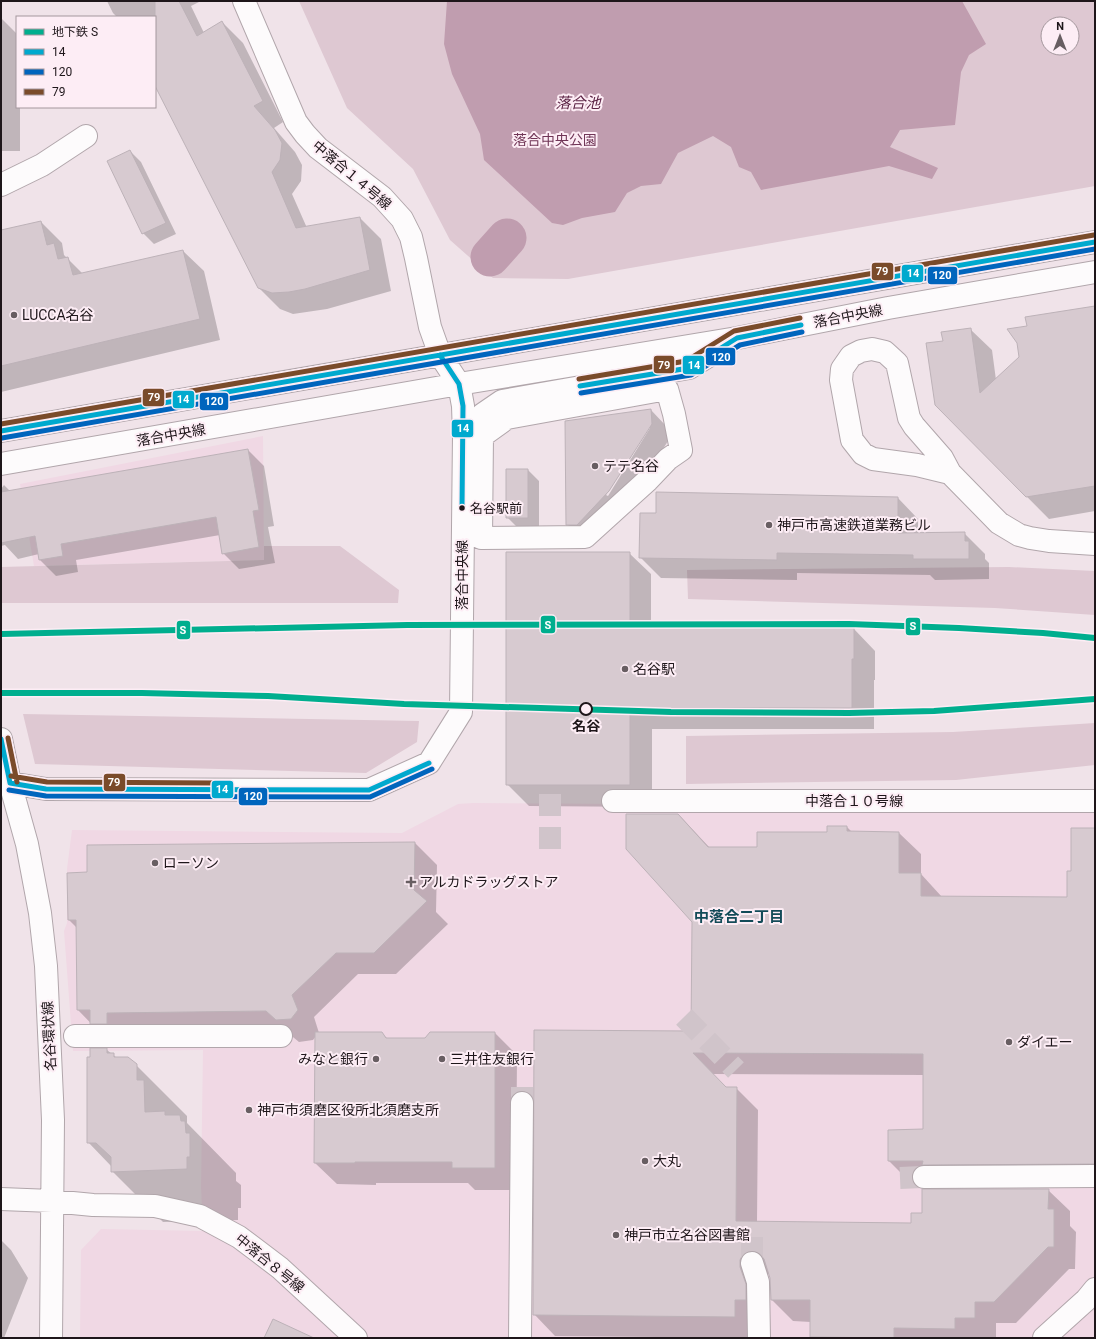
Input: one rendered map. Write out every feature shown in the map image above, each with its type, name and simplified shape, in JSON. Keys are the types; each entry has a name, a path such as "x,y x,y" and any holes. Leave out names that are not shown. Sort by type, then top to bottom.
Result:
{"street":[{"name":"中落合１４号線","path":"244,1 296,122 318,148 382,197 402,219 411,237 430,327 440,355 459,384"},
{"path":"1,185 42,165 86,136"},
{"path":"1,431 1095,242"},
{"name":"落合中央線","path":"1,464 459,384 737,338 888,308 1095,272"},
{"path":"464,435 483,414 502,401 689,368 737,338"},
{"path":"950,473 917,465 873,460 863,454 852,440 841,380 842,369 851,356 861,351 872,349 885,352 897,363 909,418 914,426 942,458 950,473 999,522 1014,533 1030,538 1049,541 1095,544"},
{"name":"落合中央線","path":"6,777 46,789 369,790 429,763 461,712 464,435 463,406 459,384"},
{"path":"667,389 674,414 681,450 668,459 648,480 585,537 551,545 481,538 482,436 507,418 667,389"},
{"name":"名谷環状線","path":"1,739 6,777 27,844 44,943 51,1076 51,1338"},
{"name":"中落合１０号線","path":"613,801 1095,801"},
{"path":"75,1036 281,1036"},
{"path":"520,1338 522,1103"},
{"path":"924,1177 1095,1176"},
{"name":"中落合８号線","path":"1,1199 52,1201 94,1205 156,1206 200,1216 240,1237 275,1264 356,1338"},
{"path":"752,1263 758,1282 759,1338"},
{"path":"1044,1338 1086,1300 1095,1289"}],"shaded area":[{"path":"263,436 264,560 34,566 20,484"},
{"path":"458,804 1095,807 1095,1338 80,1338 81,1250 101,1229 203,1231 201,1187 203,1050 73,1051 64,931 67,923 67,869 72,830 402,833"}],"green space":[{"name":"落合中央公園","path":"299,1 1095,1 1095,186 568,279 493,278 450,240 413,169 347,108"},
{"path":"264,546 340,546 399,590 398,603 1,603 1,567 264,560"},
{"path":"1009,567 1095,571 1095,615 995,608 688,599 687,570"},
{"path":"23,714 419,721 417,742 366,773 35,764"},
{"path":"1095,723 1095,765 956,780 686,784 686,736 953,732"}],"water":[{"name":"落合池","path":"447,1 962,1 986,44 969,55 961,72 955,125 900,130 890,147 938,168 932,179 889,166 761,190 751,172 739,167 731,147 713,136 678,153 661,184 641,186 627,193 615,212 582,218 563,225 552,223 484,160 480,134 452,74 444,44"}],"building":[{"path":"155,1 179,1 197,36 222,21 263,101 254,106 275,130 282,143 280,160 272,172 296,228 360,217 370,270 305,289 289,292 272,293 258,288 156,88"},
{"path":"130,150 166,223 142,234 107,161"},
{"path":"41,221 47,245 54,243 58,259 68,257 73,275 183,250 200,319 1,366 1,230"},
{"path":"1095,306 1095,486 1026,497 935,405 926,343 943,341 941,332 971,328 980,393 1019,357 1017,343 1007,329 1027,326 1025,317"},
{"name":"テテ名谷","path":"651,409 652,424 609,491 577,525 566,525 565,421"},
{"path":"248,449 259,510 253,511 259,547 222,554 216,517 61,544 63,556 39,560 35,536 1,543 1,492"},
{"path":"506,469 528,469 528,518 506,518"},
{"name":"神戸市高速鉄道業務ビル","path":"656,492 898,497 898,533 965,532 965,541 969,541 969,559 913,559 913,555 777,553 777,560 639,558 640,513 656,513"},
{"name":"名谷駅","path":"506,552 630,552 630,628 854,628 854,659 852,659 852,708 630,708 630,785 506,785"},
{"path":"626,814 678,814 708,847 757,847 757,832 827,832 827,826 847,826 847,831 899,832 899,873 921,873 921,896 1067,897 1067,871 1071,871 1071,828 1095,828 1095,1164 922,1165 923,1161 888,1161 888,1130 923,1129 923,1054 693,1053 726,1087 737,1087 736,1221 911,1223 911,1213 922,1213 922,1189 1049,1189 1048,1209 1054,1209 1054,1247 1048,1247 994,1302 975,1302 975,1318 955,1318 955,1329 894,1328 894,1338 810,1337 810,1300 771,1300 770,1278 764,1259 760,1254 754,1251 749,1251 743,1254 740,1260 740,1267 746,1284 746,1300 735,1300 735,1317 533,1315 534,1030 691,1031 692,922 626,849"},
{"path":"415,842 414,890 427,901 374,953 336,953 292,995 298,1010 291,1019 276,1020 266,1011 107,1013 107,1024 90,1024 90,1010 77,1010 76,920 68,920 67,873 87,872 87,845"},
{"path":"315,1032 382,1032 386,1038 425,1038 430,1032 495,1032 495,1168 452,1168 452,1162 314,1163"},
{"path":"90,1048 107,1048 107,1053 114,1053 114,1057 128,1057 137,1064 137,1080 144,1080 145,1112 165,1111 165,1115 180,1115 181,1121 185,1121 186,1133 190,1133 190,1157 187,1157 187,1169 111,1172 111,1157 96,1143 87,1143 87,1057 90,1057"},
{"path":"273,1319 314,1338 264,1338"}],"waterway":[{"path":"490,257 507,238"}],"tunnel":[{"path":"550,785 550,849"},
{"path":"684,1017 736,1070"},
{"path":"522,1087 522,1103"},
{"path":"900,1178 924,1177"},
{"path":"752,1237 752,1263"}],"metro line":[{"name":"S","path":"1,634 407,625 849,624 959,628 1095,638"},
{"name":"S","path":"1,693 142,693 268,696 404,704 671,712 849,713 934,711 1095,699"}],"transit line":[{"name":"79","path":"1,424 1094,235"},
{"name":"14","path":"1,431 1095,242"},
{"name":"120","path":"2,438 1095,249"},
{"name":"79","path":"579,379 686,361 734,331 800,318"},
{"name":"14","path":"580,386 689,368 737,338 801,325"},
{"name":"120","path":"581,393 691,375 740,345 802,332"},
{"name":"14","path":"440,355 459,384 463,406 462,508"},
{"name":"79","path":"8,738 17,782"},
{"name":"14","path":"1,739 10,783"},
{"name":"14","path":"10,783 46,789 369,790 429,763"},
{"name":"120","path":"9,790 46,796 370,797 432,769"},
{"name":"79","path":"11,776 47,782 218,783"}],"place":[{"name":"LUCCA名谷","path":"14,315"},
{"name":"テテ名谷","path":"595,466"},
{"name":"名谷駅前","path":"462,508"},
{"name":"神戸市高速鉄道業務ビル","path":"769,525"},
{"name":"名谷駅","path":"625,669"},
{"name":"名谷","path":"586,709"},
{"name":"ローソン","path":"155,863"},
{"name":"アルカドラッグストア","path":"411,882"},
{"name":"ダイエー","path":"1009,1042"},
{"name":"みなと銀行","path":"376,1059"},
{"name":"三井住友銀行","path":"442,1059"},
{"name":"神戸市須磨区役所北須磨支所","path":"249,1110"},
{"name":"大丸","path":"645,1161"},
{"name":"神戸市立名谷図書館","path":"616,1235"}],"district":[{"name":"中落合二丁目","path":"739,917"}]}
